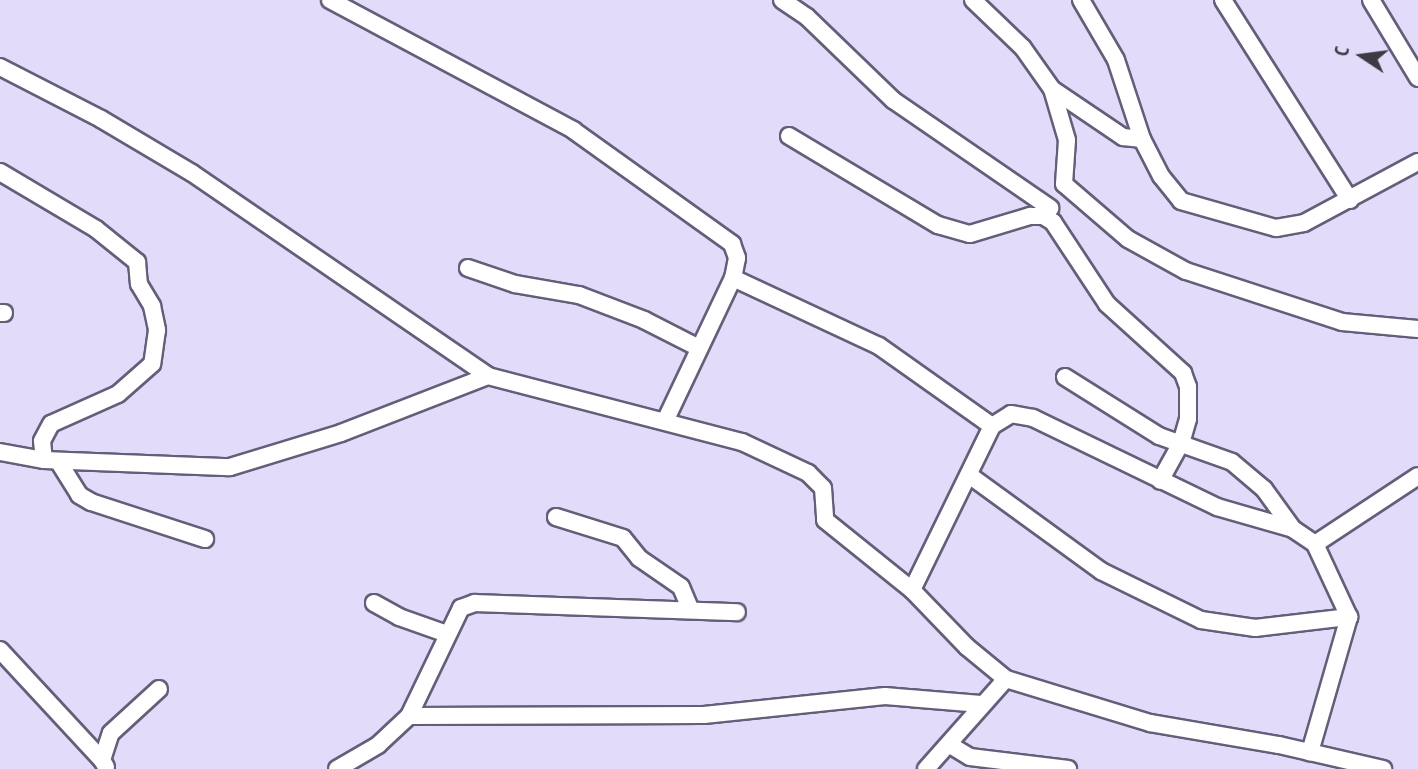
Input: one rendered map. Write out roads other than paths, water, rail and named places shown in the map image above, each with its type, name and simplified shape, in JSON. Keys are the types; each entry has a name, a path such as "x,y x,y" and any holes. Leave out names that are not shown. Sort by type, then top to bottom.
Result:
{"street":[{"path":"330,0 573,131 732,244 737,258 733,278 665,421"},
{"path":"782,0 807,17 893,100 1047,212 1107,304 1183,373 1189,402 1181,443 1160,481"},
{"path":"973,0 1023,48 1052,89 1067,140 1064,184 1128,239 1186,271 1342,322 1418,329"},
{"path":"1081,0 1116,60 1142,139 1161,176 1181,201 1276,228 1304,223 1418,162"},
{"path":"1223,0 1350,200"},
{"path":"1371,0 1418,78"},
{"path":"0,66 101,119 192,173 488,376 742,442 808,473 822,488 825,520 912,590 967,647 1006,679 1150,723 1310,752 1330,763 1383,769"},
{"path":"1052,89 1123,137 1142,139"},
{"path":"789,136 937,225 970,234 1047,212 1068,187"},
{"path":"0,172 96,229 137,262 139,284 152,306 157,330 152,364 118,394 51,424 42,441 52,462 79,495 92,502 205,539"},
{"path":"468,268 515,284 579,295 644,320 699,348"},
{"path":"733,278 878,346 992,426"},
{"path":"0,452 52,462 230,467 341,433 488,376"},
{"path":"1065,377 1159,436 1232,462 1264,489 1293,529"},
{"path":"912,590 992,426 1011,414 1021,414 1217,507 1293,529 1315,544 1349,617 1310,752"},
{"path":"969,475 1101,571 1200,620 1255,628 1349,617"},
{"path":"1315,544 1418,476"},
{"path":"556,517 623,538 639,558 681,587 691,610"},
{"path":"374,603 398,617 447,634"},
{"path":"337,769 361,763 409,716 461,608 475,603 737,611"},
{"path":"0,650 104,764"},
{"path":"926,769 1006,679"},
{"path":"104,764 111,733 159,689"},
{"path":"409,716 704,715 885,696 981,704"},
{"path":"950,744 970,757 1068,769"}]}
